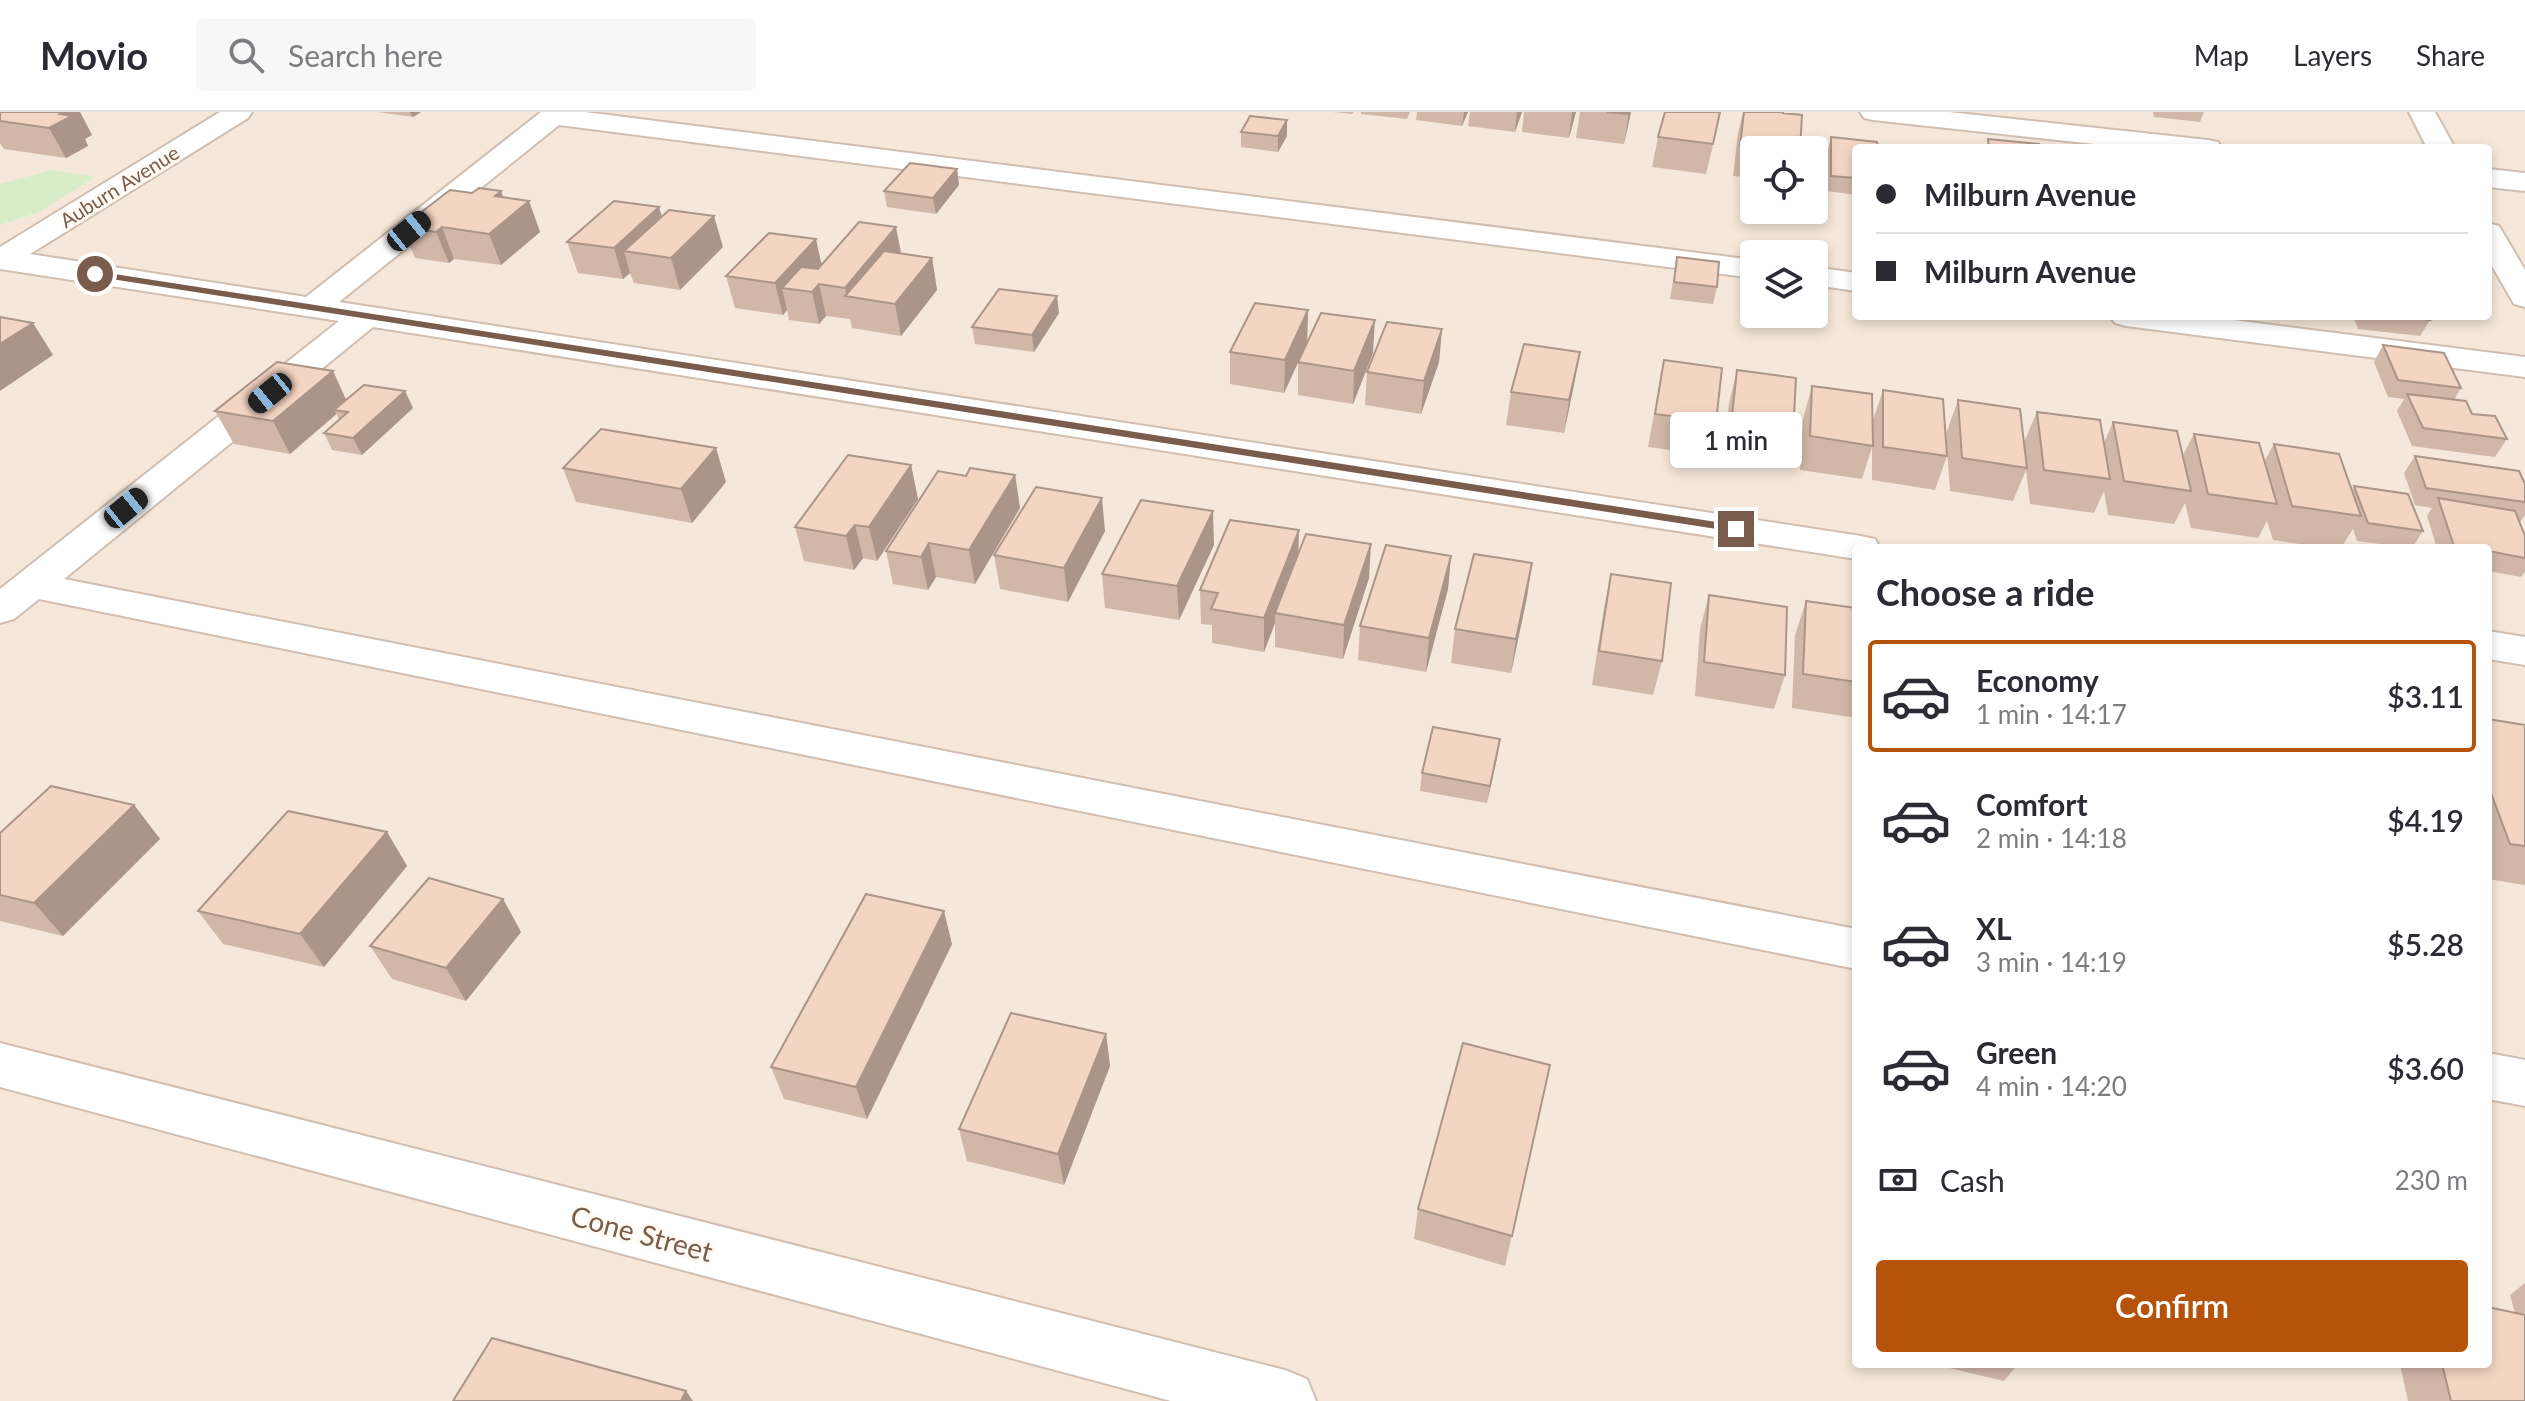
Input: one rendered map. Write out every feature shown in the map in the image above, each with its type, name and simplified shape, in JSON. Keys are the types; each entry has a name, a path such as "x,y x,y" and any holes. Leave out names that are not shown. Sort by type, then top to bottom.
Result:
{"street":[{"name":"Auburn Avenue","path":"1,260 239,112"},
{"path":"1873,112 2171,144"},
{"path":"2422,112 2439,144"},
{"path":"312,308 555,114 1740,267"},
{"path":"2492,178 2525,182"},
{"path":"2492,239 2525,297"},
{"path":"1,260 1852,547"},
{"path":"1828,278 1852,281"},
{"path":"15,598 366,316"},
{"path":"2157,320 2525,367"},
{"path":"15,598 1852,948"},
{"path":"2492,646 2525,651"},
{"name":"Cone Street","path":"0,1065 1285,1401"},
{"path":"2492,1077 2525,1083"}],"shaded area":[{"path":"0,112 2525,112 2525,1401 0,1401"}],"green space":[{"path":"51,170 96,177 39,212 0,225 0,184"}],"building":[{"path":"0,112 64,112 60,114 72,116 49,128 0,121"},
{"path":"1665,112 1720,112 1713,144 1658,137"},
{"path":"1744,112 1802,115 1801,136 1741,136"},
{"path":"1250,116 1287,120 1278,136 1241,132"},
{"path":"1831,137 1877,142 1852,144 1852,178 1831,176"},
{"path":"1988,139 2039,144 1989,144"},
{"path":"910,163 957,169 933,198 884,191"},
{"path":"479,188 501,191 495,196 529,201 489,234 442,227 436,232 402,227 450,190 472,193"},
{"path":"614,201 659,207 614,248 567,242"},
{"path":"669,210 714,216 671,258 624,251"},
{"path":"859,222 896,227 845,288 819,284 812,292 782,288 801,267 818,269"},
{"path":"769,233 816,239 775,283 726,276"},
{"path":"884,251 932,258 895,304 845,296"},
{"path":"1677,257 1719,262 1717,287 1674,282"},
{"path":"999,289 1057,296 1032,335 972,327"},
{"path":"1255,303 1308,310 1285,360 1230,352"},
{"path":"1321,313 1375,320 1354,371 1298,362"},
{"path":"0,317 33,323 0,344"},
{"path":"1387,322 1442,329 1424,381 1367,372"},
{"path":"1524,344 1580,352 1569,400 1511,392"},
{"path":"2383,345 2444,353 2461,388 2398,380"},
{"path":"1664,360 1722,368 1716,422 1655,414"},
{"path":"277,362 333,371 273,421 215,411"},
{"path":"1737,370 1796,378 1793,433 1731,425"},
{"path":"364,385 405,391 353,438 324,433 348,412 334,410"},
{"path":"1812,386 1872,394 1873,446 1810,436"},
{"path":"1883,390 1943,399 1947,456 1883,447"},
{"path":"2407,394 2466,401 2472,414 2495,416 2507,439 2423,428"},
{"path":"1958,400 2020,409 2027,468 1962,458"},
{"path":"2037,412 2100,420 2110,479 2044,470"},
{"path":"2113,422 2177,431 2191,491 2124,481"},
{"path":"601,429 716,448 681,489 563,468"},
{"path":"2194,434 2259,443 2277,504 2208,494"},
{"path":"2274,444 2339,454 2361,516 2292,506"},
{"path":"848,455 911,465 869,527 855,525 846,536 795,527"},
{"path":"2415,456 2519,471 2525,484 2525,502 2426,488"},
{"path":"970,468 1015,475 969,550 929,543 921,557 886,551 938,471 966,476"},
{"path":"2354,486 2408,494 2423,531 2368,523"},
{"path":"1036,487 1102,498 1064,568 994,555"},
{"path":"2438,498 2515,511 2525,536 2525,558 2492,552 2492,544 2453,544"},
{"path":"1141,500 1213,511 1177,586 1102,574"},
{"path":"1230,520 1299,530 1264,618 1211,609 1218,593 1200,590"},
{"path":"1306,534 1371,544 1344,625 1275,613"},
{"path":"1386,545 1451,556 1429,638 1360,626"},
{"path":"1474,554 1532,563 1516,639 1455,629"},
{"path":"1611,574 1671,583 1662,661 1599,651"},
{"path":"1709,595 1787,607 1785,675 1704,662"},
{"path":"1806,601 1852,607 1852,681 1803,674"},
{"path":"2492,720 2525,725 2525,846 2510,844 2492,796"},
{"path":"1433,727 1500,739 1490,786 1422,773"},
{"path":"51,786 134,805 34,903 0,895 0,833"},
{"path":"288,811 387,832 300,934 198,911"},
{"path":"429,878 503,899 446,968 370,946"},
{"path":"866,894 944,911 856,1087 771,1067"},
{"path":"1011,1013 1106,1034 1058,1154 959,1129"},
{"path":"1463,1043 1550,1065 1512,1236 1418,1209"},
{"path":"2492,1308 2525,1315 2525,1401 2451,1401 2443,1368 2492,1368"},
{"path":"492,1338 686,1391 681,1401 453,1401"}],"route":[{"path":"95,274 1736,529"}]}
